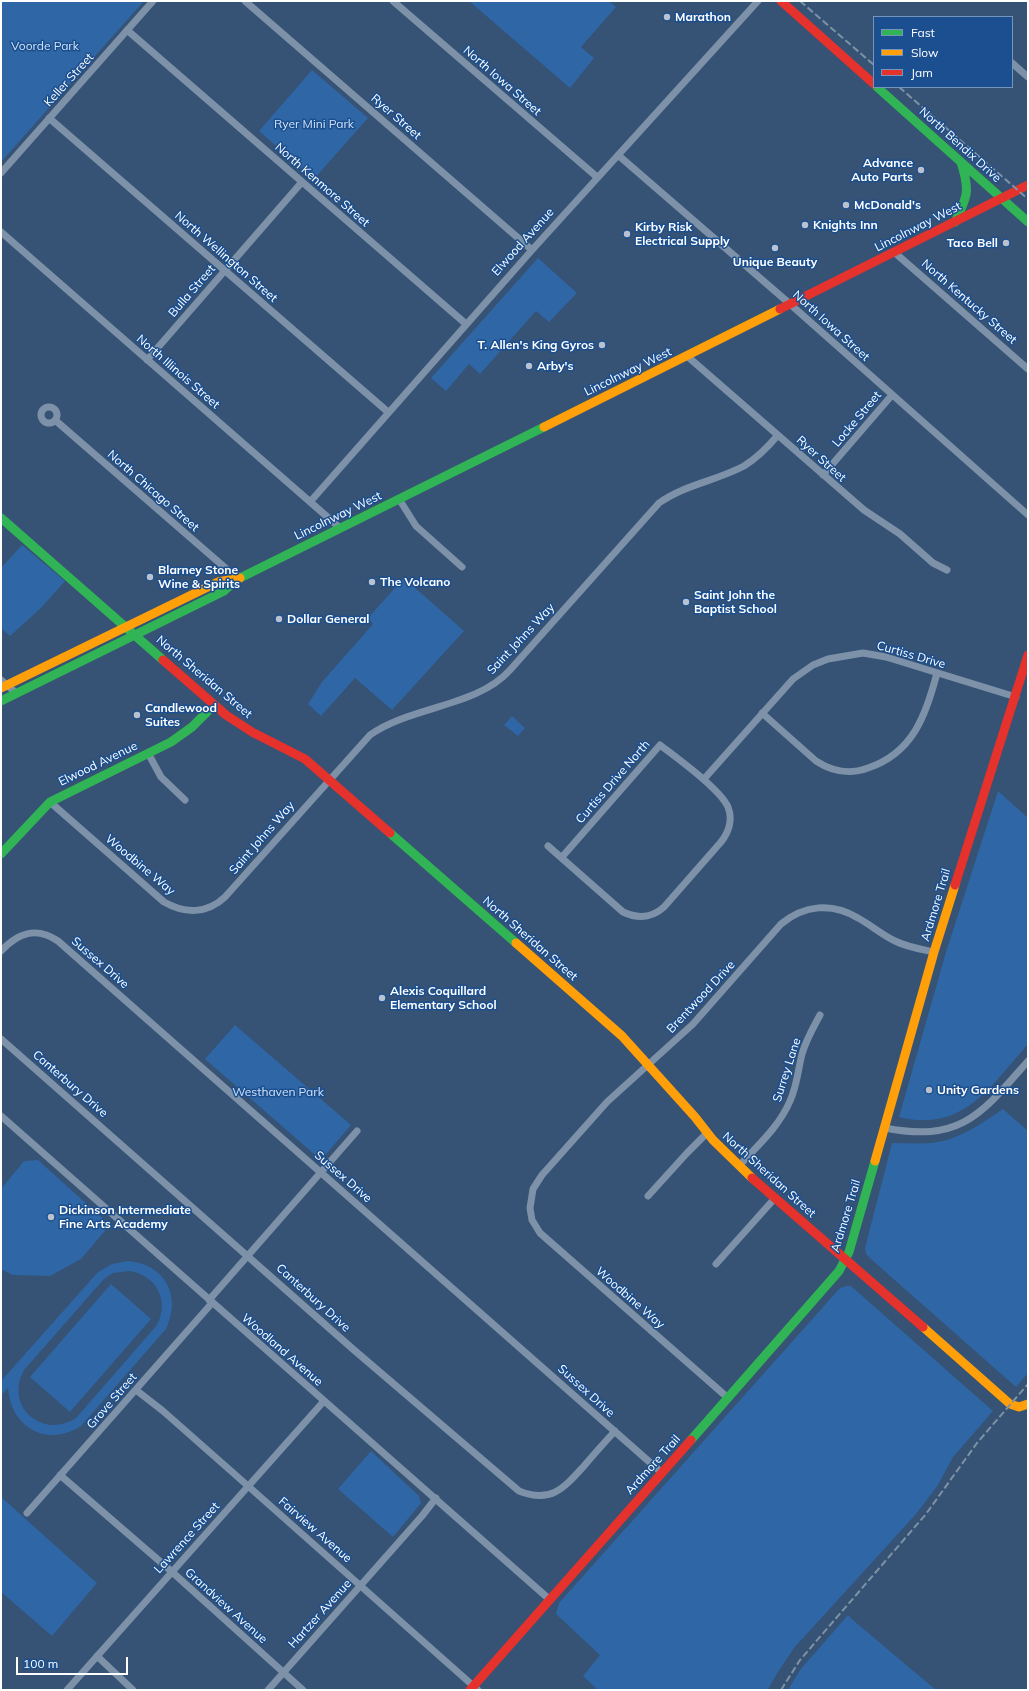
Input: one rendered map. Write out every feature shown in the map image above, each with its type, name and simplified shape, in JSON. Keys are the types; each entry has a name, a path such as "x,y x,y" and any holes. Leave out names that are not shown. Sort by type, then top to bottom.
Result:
{"street":[{"name":"Keller Street","path":"1,173 153,1"},
{"name":"Ryer Street","path":"245,1 532,250"},
{"name":"North Iowa Street","path":"393,1 596,177"},
{"name":"Elwood Avenue","path":"310,502 596,177 618,155 758,1"},
{"path":"781,1 873,83"},
{"name":"North Kenmore Street","path":"128,30 466,324"},
{"path":"1013,64 1028,77"},
{"name":"North Bendix Drive","path":"878,88 1028,222"},
{"name":"North Wellington Street","path":"49,118 388,412"},
{"name":"North Iowa Street","path":"618,155 790,304 1028,515"},
{"path":"955,222 968,193 968,184 961,162"},
{"name":"Bulla Street","path":"147,360 302,182"},
{"name":"Lincolnway West","path":"1,701 224,591 238,579 1028,185"},
{"name":"North Illinois Street","path":"1,232 340,528"},
{"name":"North Kentucky Street","path":"894,252 1028,369"},
{"name":"Ryer Street","path":"687,356 823,476 864,510 900,534 933,563 947,570"},
{"name":"Locke Street","path":"823,476 892,395"},
{"name":"North Chicago Street","path":"54,420 238,579"},
{"name":"Saint Johns Way","path":"224,897 361,742 385,724 478,693 497,682 510,670 659,503 680,490 743,466 759,455 778,435"},
{"path":"399,499 416,526 462,567"},
{"name":"North Sheridan Street","path":"1,518 214,705 240,726 305,759 329,779 612,1027 695,1117 707,1133 739,1166 1010,1404 1024,1406"},
{"name":"Lincolnway West","path":"3,684 126,627 218,582 238,579"},
{"name":"Curtiss Drive","path":"704,779 793,679 813,665 828,659 863,653 886,657 1016,697"},
{"name":"Ardmore Trail","path":"474,1689 549,1599 811,1304 839,1271 846,1259 885,1128 955,880 1016,697 1028,655"},
{"path":"762,713 824,766 842,772 859,771 887,760 897,753 911,738 924,715 937,673"},
{"path":"3,684 16,693"},
{"name":"Elwood Avenue","path":"1,854 50,802 182,735 214,705"},
{"name":"Curtiss Drive North","path":"562,857 660,745 704,779"},
{"path":"148,753 161,777 185,800"},
{"path":"548,846 623,912 629,915 644,917 658,912 721,842 728,831 730,820 728,808 723,799 704,779"},
{"name":"Woodbine Way","path":"50,802 164,902 185,910 198,911 213,906 224,897"},
{"name":"Brentwood Drive","path":"530,1208 532,1189 542,1175 607,1102 693,1024 781,924 799,912 820,907 835,908 854,915 895,941 934,952"},
{"name":"Sussex Drive","path":"1,951 12,940 29,933 46,934 58,941 662,1473"},
{"name":"Surrey Lane","path":"739,1166 773,1129 785,1112 795,1089 804,1048 820,1015"},
{"name":"Canterbury Drive","path":"1,1038 354,1350 510,1485 519,1491 536,1496 544,1496 561,1490 614,1431"},
{"path":"885,1128 925,1132 947,1129 969,1120 994,1100 1028,1061"},
{"name":"Woodland Avenue","path":"1,1116 549,1599"},
{"name":"Grove Street","path":"27,1513 136,1390 248,1255 357,1131"},
{"path":"648,1196 707,1133"},
{"path":"716,1264 775,1198"},
{"name":"Woodbine Way","path":"530,1208 535,1226 546,1240 728,1398"},
{"name":"Fairview Avenue","path":"136,1390 163,1411 361,1585 474,1689"},
{"name":"Lawrence Street","path":"67,1690 171,1571 324,1401"},
{"name":"Grandview Avenue","path":"60,1475 171,1571 303,1690"},
{"name":"Hartzer Avenue","path":"268,1690 422,1516 436,1498"},
{"path":"97,1656 133,1690"}],"green space":[{"name":"Voorde Park","path":"1,1 144,1 1,162"},
{"path":"469,1 609,1 616,7 581,47 594,58 570,88"},
{"name":"Ryer Mini Park","path":"312,70 368,118 314,179 259,131"},
{"path":"538,258 577,293 549,322 536,311 480,374 469,364 446,391 431,378"},
{"path":"22,545 65,581 41,608 10,636 1,628 1,568"},
{"path":"404,578 464,631 392,710 355,678 321,716 308,704 322,682 373,624 368,618"},
{"path":"512,716 525,728 518,736 504,725"},
{"path":"998,791 1028,818 1028,1044 987,1090 973,1103 958,1112 941,1118 921,1120 899,1117 946,952"},
{"name":"Westhaven Park","path":"235,1025 351,1125 321,1160 205,1059"},
{"path":"1003,1109 1028,1131 1028,1373 1016,1387 872,1260 866,1254 865,1248 892,1143 930,1143 950,1139 968,1131"},
{"path":"38,1160 110,1225 81,1259 50,1276 13,1275 1,1269 1,1189 24,1161"},
{"path":"128,1261 141,1263 152,1268 161,1275 171,1294 172,1305 166,1329 81,1426 68,1432 56,1435 44,1434 33,1430 23,1423 16,1414 11,1402 8,1388 1,1395 1,1381 98,1272 112,1264","holes":["129,1271 138,1273 153,1283 161,1298 161,1316 157,1325 76,1418 63,1424 51,1425 39,1422 30,1416 23,1407 19,1396 19,1383 24,1370 104,1279 113,1273"]},
{"path":"111,1284 151,1319 70,1412 30,1377"},
{"path":"851,1286 993,1411 953,1457 938,1485 916,1514 794,1648 768,1690 598,1690 583,1676 600,1655 556,1614 559,1603 840,1288"},
{"path":"371,1451 419,1496 421,1503 393,1537 338,1489"},
{"path":"1,1497 97,1583 52,1636 1,1592"},
{"path":"848,1615 936,1690 788,1690 800,1670"}],"railway":[{"path":"800,1 873,64"},
{"path":"900,88 1028,199"},
{"path":"781,1690 800,1660 926,1514 977,1443 1028,1384"}],"traffic: fast":[{"path":"878,88 1028,222"},
{"path":"955,222 963,206 966,193 966,180 961,162"},
{"path":"240,578 544,427"},
{"path":"1,518 163,660"},
{"path":"1,701 224,591 237,579"},
{"path":"1,854 50,802 171,742 192,727 214,705"},
{"path":"390,833 516,943"},
{"path":"691,1440 839,1271 849,1252 875,1161"}],"traffic: slow":[{"path":"544,427 780,309"},
{"path":"1,688 218,582 240,578"},
{"path":"875,1161 934,952 955,885"},
{"path":"516,943 622,1036 695,1117 713,1140 752,1178"},
{"path":"923,1327 1010,1404 1019,1407 1028,1404"}],"traffic: jam":[{"path":"781,1 873,83"},
{"path":"780,309 1028,185"},
{"path":"955,885 1028,655"},
{"path":"163,660 226,715 252,732 305,759 390,833"},
{"path":"752,1178 923,1327"},
{"path":"470,1690 691,1440"}],"place":[{"name":"Marathon","path":"667,17"},
{"name":"Advance Auto Parts","path":"921,170"},
{"name":"McDonald's","path":"846,205"},
{"name":"Knights Inn","path":"805,225"},
{"name":"Kirby Risk Electrical Supply","path":"627,234"},
{"name":"Taco Bell","path":"1006,243"},
{"name":"Unique Beauty","path":"775,248"},
{"name":"T. Allen's King Gyros","path":"602,345"},
{"name":"Arby's","path":"529,366"},
{"name":"Blarney Stone Wine & Spirits","path":"150,577"},
{"name":"The Volcano","path":"372,582"},
{"name":"Saint John the Baptist School","path":"686,602"},
{"name":"Dollar General","path":"279,619"},
{"name":"Candlewood Suites","path":"137,715"},
{"name":"Alexis Coquillard Elementary School","path":"382,998"},
{"name":"Unity Gardens","path":"929,1090"},
{"name":"Dickinson Intermediate Fine Arts Academy","path":"51,1217"}]}
